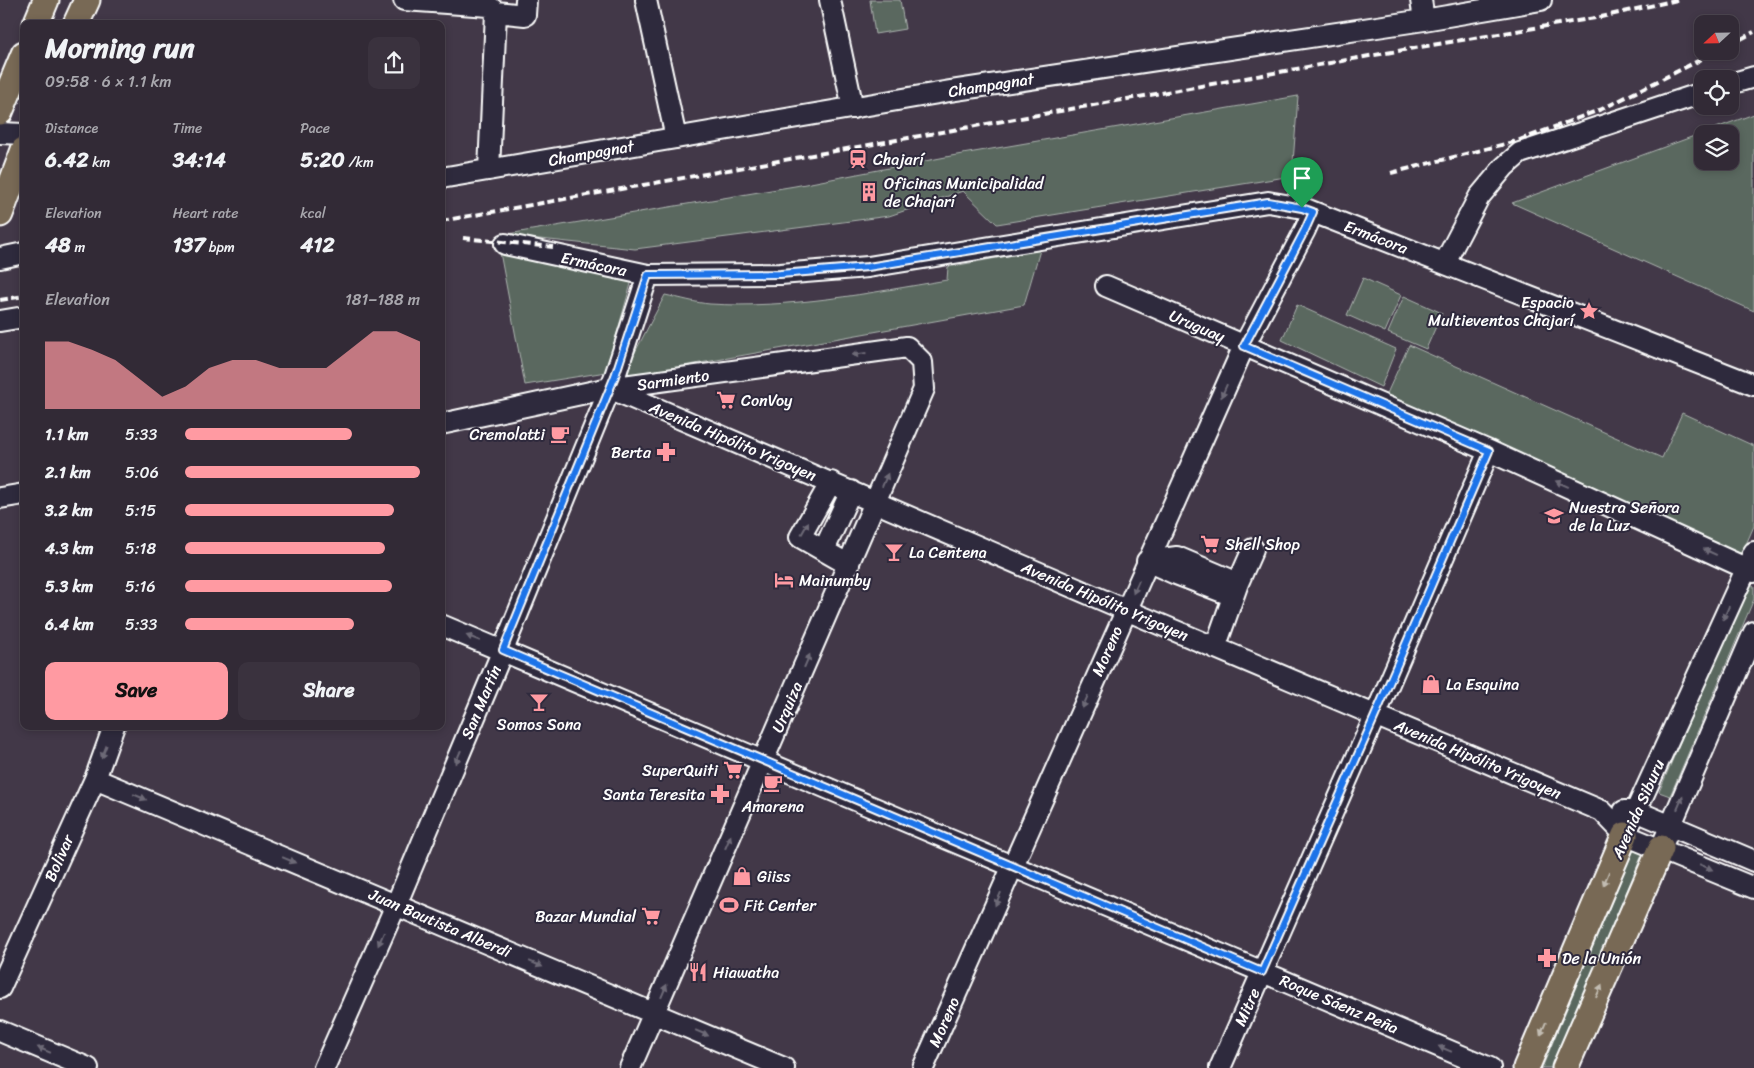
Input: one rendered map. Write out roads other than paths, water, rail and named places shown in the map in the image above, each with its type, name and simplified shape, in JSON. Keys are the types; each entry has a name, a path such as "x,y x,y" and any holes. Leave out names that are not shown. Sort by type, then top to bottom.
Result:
{"main road":[{"path":"38,20 46,0"},
{"path":"78,20 86,0"},
{"path":"0,112 20,64"},
{"path":"0,214 20,161"},
{"name":"Avenida Siburu","path":"1526,1068 1625,834"},
{"path":"1565,1068 1661,848"}],"street":[{"path":"404,0 491,6 525,15 526,0"},
{"path":"646,0 676,138"},
{"path":"830,0 853,108"},
{"path":"1420,0 1424,20"},
{"name":"Champagnat","path":"445,177 950,91 1424,20 1541,0"},
{"path":"489,170 491,6"},
{"path":"1739,81 1754,77"},
{"path":"1445,262 1479,197 1504,167 1520,153 1694,96"},
{"path":"0,133 20,134"},
{"name":"Ermácora","path":"505,244 648,275 780,274 868,267 1268,202 1302,208 1313,212 1445,262 1754,385"},
{"name":"Moreno","path":"923,1068 1244,346 1313,212"},
{"path":"0,258 20,255"},
{"name":"San Martín","path":"324,1068 396,905 503,650 609,388 648,275"},
{"name":"Uruguay","path":"1106,286 1751,564"},
{"path":"0,321 20,318"},
{"name":"Sarmiento","path":"445,423 609,388 907,347"},
{"name":"Urquiza","path":"630,1068 924,389 922,362 907,347"},
{"name":"Avenida Hipólito Yrigoyen","path":"609,388 1215,648 1602,811 1625,834 1754,888"},
{"name":"Mitre","path":"1220,1068 1489,451"},
{"path":"830,482 800,537 849,564"},
{"path":"824,550 851,491"},
{"path":"0,498 20,495"},
{"path":"1215,648 1236,590 1254,549"},
{"path":"1148,561 1177,557 1236,590"},
{"name":"Avenida Siburu","path":"1625,834 1751,564"},
{"name":"Roque Sáenz Peña","path":"445,627 1490,1068"},
{"path":"1661,848 1754,632"},
{"name":"Bolivar","path":"0,988 94,778 112,730"},
{"name":"Juan Bautista Alberdi","path":"94,778 784,1068"},
{"name":"Avenida Hipólito Yrigoyen","path":"1602,811 1636,811 1754,861"},
{"path":"0,1031 88,1068"}],"railway":[{"path":"445,220 1420,47 1601,17 1677,0"},
{"path":"1739,40 1754,32"},
{"path":"1391,173 1517,141 1602,109 1700,60"},
{"path":"463,238 553,247"},
{"path":"0,300 20,297"}],"place":[{"name":"Chajarí","path":"858,159"},
{"name":"Oficinas Municipalidad de Chajarí","path":"869,192"},
{"name":"Espacio Multieventos Chajarí","path":"1589,311"},
{"name":"ConVoy","path":"726,400"},
{"name":"Cremolatti","path":"560,434"},
{"name":"Berta","path":"666,452"},
{"name":"Nuestra Señora de la Luz","path":"1554,516"},
{"name":"Shell Shop","path":"1210,544"},
{"name":"La Centena","path":"894,552"},
{"name":"Mainumby","path":"784,580"},
{"name":"La Esquina","path":"1431,684"},
{"name":"Somos Sona","path":"539,702"},
{"name":"SuperQuiti","path":"733,770"},
{"name":"Amarena","path":"773,783"},
{"name":"Santa Teresita","path":"720,794"},
{"name":"Giiss","path":"742,876"},
{"name":"Fit Center","path":"729,905"},
{"name":"Bazar Mundial","path":"651,916"},
{"name":"De la Unión","path":"1547,958"},
{"name":"Hiawatha","path":"698,972"}]}
